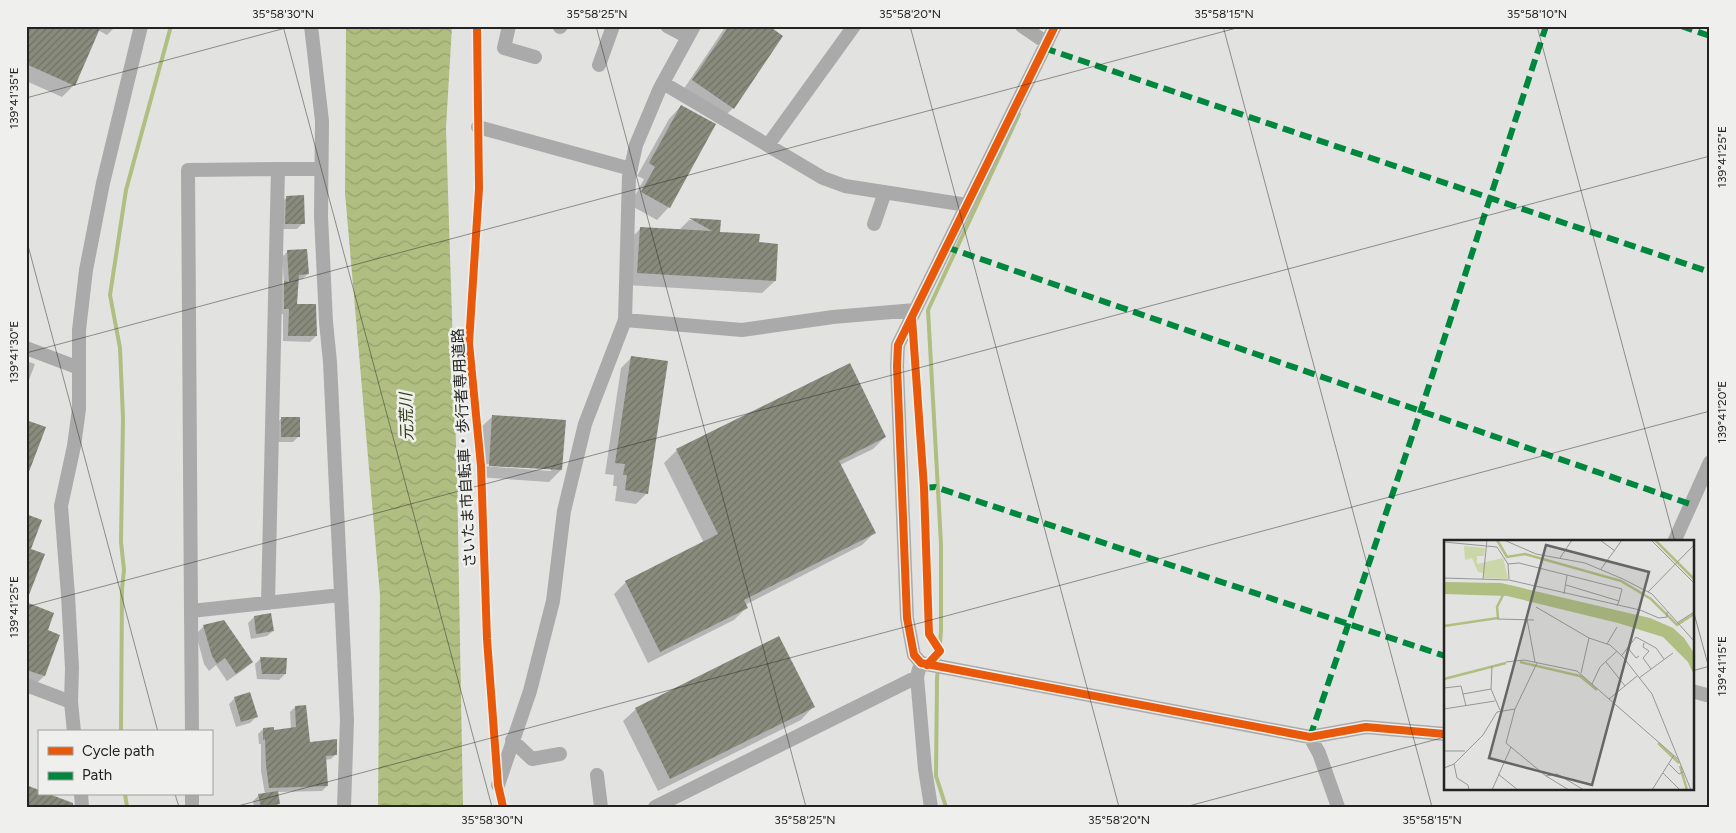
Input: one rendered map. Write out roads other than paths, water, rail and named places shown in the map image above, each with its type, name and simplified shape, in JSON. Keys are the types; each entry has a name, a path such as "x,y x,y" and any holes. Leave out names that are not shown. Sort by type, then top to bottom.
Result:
{"street":[{"path":"74,730 61,506 74,446 79,409 79,330 86,270 103,183 141,26"},
{"path":"311,26 322,121 320,216 330,362 347,720 344,807"},
{"path":"509,26 504,48 534,57"},
{"path":"599,65 614,26"},
{"path":"498,785 530,691 553,601 564,511 584,424 625,320 629,177 636,145 663,83 691,32 668,26"},
{"path":"768,145 854,26"},
{"path":"1022,26 1046,44"},
{"path":"1055,26 898,345 897,366 907,618 914,655 921,663 1310,737 1366,727 1444,734"},
{"path":"663,83 823,178 845,186 967,205"},
{"path":"478,127 631,169"},
{"path":"268,603 278,169"},
{"path":"192,730 188,170 321,169"},
{"path":"874,224 885,192"},
{"path":"625,320 742,330 834,317 914,310"},
{"path":"26,348 79,368"},
{"path":"1675,540 1710,462"},
{"path":"191,611 341,595"},
{"path":"921,663 917,677 925,769 932,807"},
{"path":"655,807 917,677"},
{"path":"26,685 71,702"},
{"path":"1694,691 1709,693"},
{"path":"1310,737 1319,753 1338,807"},
{"path":"512,740 532,759 560,754"},
{"path":"597,775 602,807"}],"water":[{"name":"元荒川","path":"346,26 452,26 446,128 457,476 463,807 378,807 380,595 345,193"}],"waterway":[{"path":"121,730 122,589 124,570 121,542 123,418 120,348 110,295 126,190 171,26"},
{"path":"946,807 936,776 937,679 941,631 941,544 928,310 1019,114"},
{"path":"125,796 127,807"}]}
